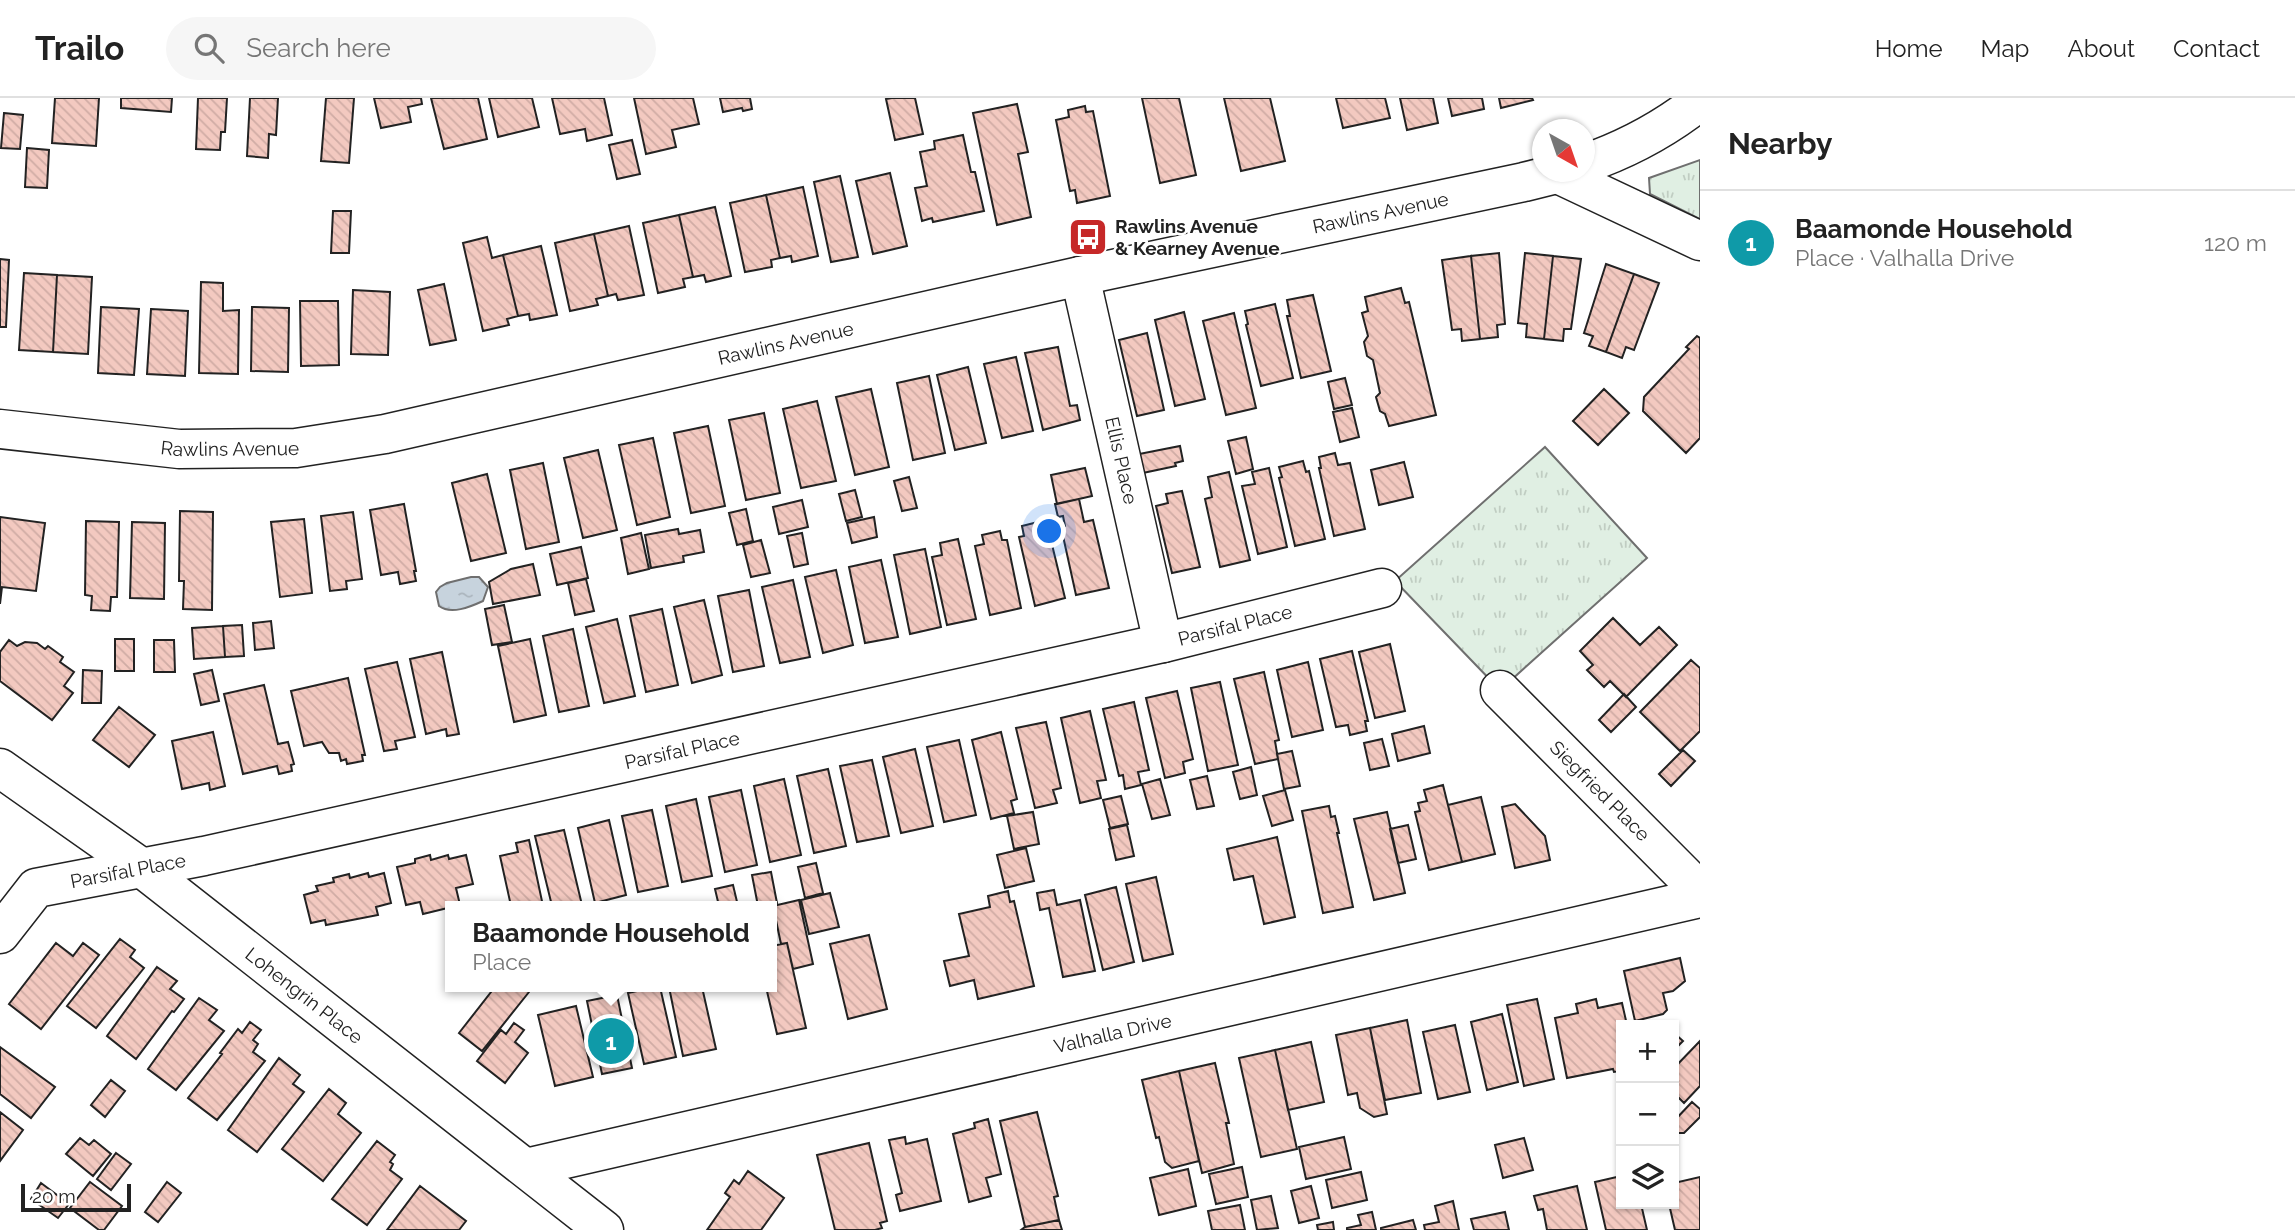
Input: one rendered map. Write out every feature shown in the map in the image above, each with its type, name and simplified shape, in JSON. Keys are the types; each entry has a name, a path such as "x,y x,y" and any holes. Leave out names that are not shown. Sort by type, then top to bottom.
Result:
{"street":[{"name":"Rawlins Avenue","path":"1595,160 1626,147 1654,113 1681,116 1700,102"},
{"name":"Rawlins Avenue","path":"0,429 179,449 296,448 385,434 1080,276 1532,178"},
{"path":"1591,182 1700,241"},
{"name":"Ellis Place","path":"1080,276 1163,643"},
{"name":"Parsifal Place","path":"0,934 36,888 1163,643 1382,588"},
{"name":"Siegfried Place","path":"1500,690 1700,891"},
{"name":"Lohengrin Place","path":"0,768 142,867 604,1230"},
{"name":"Valhalla Drive","path":"526,1168 1700,898"}],"green space":[{"path":"1700,160 1700,219 1650,194 1649,178"},
{"path":"1545,447 1647,558 1500,690 1395,581"}],"water":[{"path":"479,577 488,587 483,601 455,610 439,606 436,592 440,587"}],"building":[{"path":"55,98 99,98 96,146 52,143"},
{"path":"121,98 172,98 171,112 121,108"},
{"path":"198,98 227,98 225,132 221,132 220,150 196,149"},
{"path":"250,98 278,98 276,135 269,134 268,158 247,156"},
{"path":"326,98 354,98 349,163 321,161"},
{"path":"374,98 421,98 422,104 408,107 411,122 381,128"},
{"path":"431,98 478,98 487,139 444,149"},
{"path":"489,98 532,98 539,127 498,137"},
{"path":"552,98 604,98 612,135 587,141 585,129 560,134"},
{"path":"634,98 693,98 699,124 672,130 676,147 646,154"},
{"path":"720,98 750,98 752,109 723,112"},
{"path":"915,98 923,134 895,140 886,99"},
{"path":"1142,98 1179,98 1196,175 1160,183"},
{"path":"1224,98 1270,98 1285,161 1241,171"},
{"path":"1336,98 1385,98 1390,118 1343,128"},
{"path":"1400,98 1433,98 1438,123 1407,130"},
{"path":"1448,98 1482,98 1484,109 1452,116"},
{"path":"1499,98 1532,98 1533,100 1501,108"},
{"path":"1017,104 1028,152 1018,154 1031,217 997,225 973,113"},
{"path":"1085,106 1086,112 1093,111 1110,196 1077,203 1075,190 1070,191 1056,120 1069,117 1068,110"},
{"path":"4,113 23,115 20,149 1,148"},
{"path":"963,135 971,172 975,172 984,211 933,222 932,218 922,221 915,188 927,186 920,152 935,149 934,141"},
{"path":"632,140 640,174 617,179 609,145"},
{"path":"27,148 49,150 47,188 25,187"},
{"path":"890,173 907,246 873,254 856,181"},
{"path":"840,176 858,257 831,262 814,182"},
{"path":"803,187 818,256 792,262 791,256 780,258 766,195"},
{"path":"766,195 780,258 771,260 772,267 745,272 730,203"},
{"path":"715,207 731,276 706,282 704,275 693,277 679,215"},
{"path":"333,211 351,211 349,253 331,253"},
{"path":"679,215 693,277 683,279 685,287 658,293 643,223"},
{"path":"629,226 644,295 618,300 616,294 608,296 594,234"},
{"path":"594,234 608,296 596,299 598,305 570,311 555,243"},
{"path":"487,237 492,258 503,255 518,316 507,319 509,325 483,331 463,243"},
{"path":"541,246 557,315 530,320 529,314 518,316 503,255"},
{"path":"1499,253 1505,324 1497,325 1498,337 1480,339 1471,256"},
{"path":"1525,253 1553,256 1544,339 1526,337 1527,324 1518,323"},
{"path":"1471,256 1480,339 1462,341 1461,329 1452,330 1442,260"},
{"path":"1553,256 1581,259 1571,329 1564,329 1563,341 1544,339"},
{"path":"0,259 9,260 6,327 0,327"},
{"path":"1606,264 1634,274 1606,352 1589,346 1593,336 1584,333"},
{"path":"24,273 57,275 53,352 19,350"},
{"path":"1634,274 1659,283 1634,350 1626,347 1622,358 1606,352"},
{"path":"57,275 92,277 88,354 53,352"},
{"path":"201,282 223,283 223,311 239,310 238,374 199,373"},
{"path":"444,284 456,340 430,345 418,290"},
{"path":"1401,288 1405,303 1409,302 1436,415 1389,426 1376,397 1380,393 1373,360 1367,356 1364,342 1368,336 1362,313 1368,311 1365,297"},
{"path":"353,290 390,292 388,355 351,354"},
{"path":"1313,295 1331,371 1301,378 1287,316 1290,316 1287,300"},
{"path":"300,301 338,301 339,365 301,366"},
{"path":"1275,304 1293,378 1261,386 1245,311"},
{"path":"101,307 139,309 134,375 98,373"},
{"path":"252,307 289,308 288,372 251,371"},
{"path":"151,309 188,311 185,376 147,374"},
{"path":"1184,312 1205,399 1175,406 1155,320"},
{"path":"1234,313 1256,408 1226,415 1203,321"},
{"path":"1147,333 1164,410 1137,416 1119,340"},
{"path":"1697,336 1700,338 1700,438 1686,453 1643,411 1644,397 1689,349 1686,347"},
{"path":"1058,347 1070,406 1077,405 1080,420 1043,430 1025,353"},
{"path":"1016,357 1033,431 1002,438 984,364"},
{"path":"968,367 986,443 955,450 937,375"},
{"path":"929,376 945,453 913,460 897,383"},
{"path":"1345,378 1352,405 1334,409 1328,382"},
{"path":"871,389 889,467 855,475 836,397"},
{"path":"1604,389 1629,413 1598,445 1573,421"},
{"path":"817,401 836,481 801,488 783,409"},
{"path":"1352,408 1359,437 1340,442 1333,412"},
{"path":"764,413 780,493 746,500 729,420"},
{"path":"708,426 725,506 691,513 674,433"},
{"path":"1246,437 1253,469 1236,474 1228,441"},
{"path":"653,438 670,517 637,525 619,445"},
{"path":"1180,446 1183,461 1175,463 1176,466 1138,474 1134,455"},
{"path":"598,450 617,530 583,538 564,458"},
{"path":"1335,453 1338,465 1350,463 1365,529 1334,536 1319,457"},
{"path":"1303,461 1306,472 1309,471 1325,539 1295,546 1279,478 1282,477 1279,467"},
{"path":"1404,462 1413,497 1379,505 1371,470"},
{"path":"543,463 559,542 526,549 510,470"},
{"path":"1085,468 1092,496 1057,504 1051,475"},
{"path":"1269,468 1287,547 1258,554 1242,486 1255,484 1252,472"},
{"path":"1229,472 1250,560 1220,567 1205,499 1212,497 1208,477"},
{"path":"487,474 506,553 471,561 452,483"},
{"path":"909,477 917,508 902,511 894,481"},
{"path":"855,490 862,517 846,521 839,494"},
{"path":"1182,491 1200,567 1172,573 1156,506 1168,503 1166,494"},
{"path":"1079,499 1084,522 1093,520 1109,588 1076,595 1061,527 1065,526 1063,516 1058,517 1055,504"},
{"path":"802,500 808,527 779,534 773,507"},
{"path":"404,504 416,581 400,584 398,572 381,575 370,510"},
{"path":"746,509 753,541 737,545 729,513"},
{"path":"180,511 213,512 212,610 183,609 184,581 179,581"},
{"path":"353,512 362,579 346,581 347,589 330,591 321,516"},
{"path":"0,517 45,523 36,591 2,587 0,604"},
{"path":"874,517 877,537 852,543 847,523"},
{"path":"304,519 312,593 280,597 271,522"},
{"path":"1046,520 1065,598 1035,606 1019,537 1024,536 1022,526"},
{"path":"86,521 119,522 117,597 111,597 110,611 91,610 92,596 85,595"},
{"path":"132,522 165,523 164,599 130,598"},
{"path":"678,529 679,534 700,530 704,552 683,556 684,562 651,568 645,535"},
{"path":"1000,531 1002,540 1007,540 1021,608 990,615 975,546 984,544 982,535"},
{"path":"641,533 649,569 628,574 621,538"},
{"path":"802,533 808,564 794,567 787,536"},
{"path":"958,539 976,619 947,625 932,557 942,555 940,543"},
{"path":"761,540 770,573 751,577 743,545"},
{"path":"581,547 588,578 557,585 550,554"},
{"path":"925,549 941,627 910,634 894,555"},
{"path":"881,560 898,637 865,643 849,567"},
{"path":"533,564 540,595 493,604 489,582 511,569"},
{"path":"836,570 853,645 823,653 805,577"},
{"path":"586,579 594,611 575,615 568,583"},
{"path":"793,580 810,657 780,663 762,587"},
{"path":"749,590 764,666 733,672 718,596"},
{"path":"704,600 722,675 692,683 674,607"},
{"path":"504,605 512,642 492,645 485,609"},
{"path":"662,609 678,685 646,692 630,616"},
{"path":"1613,618 1640,645 1659,627 1677,645 1626,697 1610,681 1604,687 1587,670 1593,665 1580,651"},
{"path":"617,619 635,696 604,703 586,627"},
{"path":"271,621 274,648 255,650 253,623"},
{"path":"242,625 244,656 225,657 223,626"},
{"path":"223,626 225,657 194,659 192,628"},
{"path":"573,629 589,706 559,712 543,636"},
{"path":"115,639 134,639 134,671 115,671"},
{"path":"530,639 546,715 514,722 498,646"},
{"path":"9,640 17,646 25,642 37,643 45,649 48,646 63,657 60,662 74,672 64,686 73,693 52,720 0,681 0,652"},
{"path":"154,640 174,640 175,672 154,672"},
{"path":"1390,644 1405,711 1375,718 1359,652"},
{"path":"1352,651 1368,721 1365,721 1367,731 1350,735 1348,725 1336,727 1320,659"},
{"path":"442,652 459,734 447,736 446,729 426,734 410,659"},
{"path":"1691,660 1700,668 1700,731 1680,751 1640,712"},
{"path":"397,662 415,737 395,741 397,749 384,751 365,669"},
{"path":"1308,662 1323,730 1292,737 1277,670"},
{"path":"83,670 102,671 101,703 82,703"},
{"path":"212,670 219,701 201,705 194,674"},
{"path":"1264,672 1279,740 1275,741 1278,759 1255,764 1234,679"},
{"path":"348,678 365,755 362,755 363,761 347,764 346,759 341,761 339,753 329,753 322,742 304,746 291,691"},
{"path":"1220,682 1238,765 1208,771 1191,688"},
{"path":"264,685 278,744 288,742 294,764 291,765 292,771 279,774 277,766 243,774 224,694"},
{"path":"1177,691 1193,759 1183,762 1185,773 1165,778 1146,698"},
{"path":"1624,694 1636,707 1611,732 1599,720"},
{"path":"1134,702 1149,770 1138,772 1141,785 1125,789 1123,775 1119,776 1103,709"},
{"path":"119,707 155,735 129,767 93,740"},
{"path":"1090,711 1106,780 1097,781 1101,798 1080,803 1061,718"},
{"path":"1046,722 1061,788 1053,790 1057,803 1035,808 1016,728"},
{"path":"1424,726 1430,753 1398,761 1392,734"},
{"path":"213,732 225,786 210,790 209,783 182,789 172,741"},
{"path":"1001,732 1017,799 1011,801 1014,813 991,819 972,740"},
{"path":"1382,739 1389,766 1370,770 1364,743"},
{"path":"959,740 976,815 944,822 927,747"},
{"path":"915,749 933,826 901,833 883,757"},
{"path":"1683,750 1695,761 1671,786 1659,774"},
{"path":"1292,751 1300,786 1284,789 1277,754"},
{"path":"872,760 889,836 857,842 840,766"},
{"path":"1251,767 1257,795 1240,799 1233,772"},
{"path":"828,769 846,846 814,853 797,776"},
{"path":"1207,776 1214,806 1197,809 1190,780"},
{"path":"784,779 801,855 770,862 754,786"},
{"path":"1160,779 1170,815 1152,819 1142,784"},
{"path":"1443,785 1462,862 1429,870 1415,812 1420,811 1418,803 1427,801 1424,790"},
{"path":"741,790 757,865 725,872 709,797"},
{"path":"1285,790 1293,820 1272,826 1263,796"},
{"path":"1121,796 1128,824 1110,828 1103,800"},
{"path":"1481,797 1495,854 1462,862 1448,805"},
{"path":"696,799 712,876 682,882 666,806"},
{"path":"1515,804 1545,836 1550,860 1515,868 1502,807"},
{"path":"1329,806 1331,817 1335,816 1353,907 1323,913 1302,811"},
{"path":"652,810 668,886 638,892 622,816"},
{"path":"1033,812 1039,844 1014,849 1007,816"},
{"path":"1387,812 1405,893 1374,900 1354,819"},
{"path":"609,820 626,895 595,901 578,828"},
{"path":"1127,825 1134,856 1116,860 1109,829"},
{"path":"1408,825 1416,859 1398,863 1390,829"},
{"path":"564,830 581,901 551,901 535,836"},
{"path":"1277,837 1295,917 1264,924 1253,876 1234,880 1227,849"},
{"path":"529,840 542,901 510,901 500,856 518,852 516,843"},
{"path":"1026,848 1034,881 1005,888 997,855"},
{"path":"430,855 431,860 448,855 449,859 466,855 473,884 456,888 459,901 445,901 445,909 423,914 420,902 406,905 397,867 415,863 415,859"},
{"path":"816,863 823,893 805,898 798,867"},
{"path":"771,872 777,901 757,901 752,875"},
{"path":"368,873 369,877 384,873 391,903 376,907 378,915 326,925 325,920 311,923 304,895 318,891 316,886 334,882 333,878 349,874 350,878"},
{"path":"1156,877 1173,954 1143,961 1126,884"},
{"path":"733,885 737,901 718,901 715,889"},
{"path":"1116,887 1134,962 1103,970 1085,895"},
{"path":"1054,890 1057,905 1080,900 1095,971 1063,977 1049,908 1040,910 1037,893"},
{"path":"1008,891 1010,902 1014,901 1034,986 978,999 974,980 950,986 944,961 969,956 959,914 990,907 988,896"},
{"path":"830,893 839,927 809,934 801,900"},
{"path":"799,900 813,964 793,969 787,943 781,944 777,905"},
{"path":"869,935 887,1009 848,1019 830,944"},
{"path":"120,939 135,950 130,957 144,968 96,1028 67,1006"},
{"path":"56,943 73,956 83,943 99,955 41,1029 9,1004"},
{"path":"787,943 806,1028 777,1034 767,992 777,992 777,945"},
{"path":"1680,958 1685,981 1673,991 1663,993 1667,1010 1663,1014 1635,1020 1624,971"},
{"path":"157,967 177,981 170,989 184,999 136,1059 107,1036"},
{"path":"491,992 529,992 482,1051 459,1033"},
{"path":"661,992 676,1057 644,1064 628,993"},
{"path":"670,992 703,992 716,1049 683,1056"},
{"path":"617,995 632,1068 602,1074 587,1001"},
{"path":"199,998 217,1010 209,1020 224,1031 176,1090 148,1069"},
{"path":"1537,999 1554,1079 1524,1086 1507,1005"},
{"path":"1596,999 1598,1008 1622,1003 1626,1020 1616,1020 1616,1072 1613,1069 1567,1078 1555,1018 1578,1013 1576,1004"},
{"path":"576,1006 593,1077 555,1086 538,1015"},
{"path":"1502,1014 1518,1082 1487,1090 1471,1022"},
{"path":"1407,1020 1421,1093 1385,1100 1370,1028"},
{"path":"250,1022 261,1030 253,1040 258,1044 253,1052 265,1061 217,1120 188,1098 238,1029 242,1033"},
{"path":"514,1023 524,1030 515,1042 528,1053 505,1083 477,1061 501,1030 506,1034"},
{"path":"1455,1025 1470,1092 1438,1099 1423,1032"},
{"path":"1370,1028 1387,1114 1374,1117 1360,1108 1357,1093 1348,1095 1336,1035"},
{"path":"1700,1041 1700,1086 1684,1103 1679,1098 1679,1063"},
{"path":"1311,1042 1324,1102 1288,1110 1275,1050"},
{"path":"0,1047 55,1087 31,1118 0,1094"},
{"path":"1275,1050 1297,1149 1261,1157 1239,1058"},
{"path":"279,1058 300,1075 293,1084 304,1092 257,1152 228,1130"},
{"path":"1215,1063 1229,1123 1226,1123 1234,1164 1202,1173 1179,1071"},
{"path":"1179,1071 1199,1161 1172,1168 1165,1162 1159,1137 1156,1138 1142,1080"},
{"path":"111,1080 125,1091 105,1117 91,1105"},
{"path":"329,1089 346,1103 338,1114 361,1133 323,1181 282,1149"},
{"path":"1692,1102 1700,1109 1700,1117 1684,1133 1679,1133 1679,1116"},
{"path":"0,1112 23,1130 0,1161"},
{"path":"1037,1112 1058,1196 1054,1197 1059,1220 1025,1227 1000,1121"},
{"path":"988,1119 1001,1174 986,1178 991,1196 969,1202 953,1134 975,1128 974,1123"},
{"path":"905,1137 906,1144 927,1139 941,1201 900,1211 896,1195 902,1193 889,1140"},
{"path":"1344,1137 1351,1169 1306,1179 1299,1147"},
{"path":"80,1138 89,1145 94,1140 111,1154 93,1176 66,1154"},
{"path":"1524,1138 1533,1170 1503,1178 1495,1145"},
{"path":"377,1141 395,1155 390,1162 393,1164 390,1170 402,1179 367,1225 332,1199"},
{"path":"869,1143 887,1221 880,1223 882,1228 875,1230 835,1230 817,1155"},
{"path":"116,1153 131,1164 111,1190 97,1179"},
{"path":"1242,1167 1248,1197 1216,1204 1209,1174"},
{"path":"1188,1169 1196,1206 1159,1215 1150,1178"},
{"path":"748,1171 784,1198 761,1230 707,1230 730,1197 725,1193 734,1180 739,1184"},
{"path":"1361,1172 1367,1200 1332,1208 1326,1180"},
{"path":"1616,1177 1616,1209 1642,1209 1647,1230 1606,1230 1595,1182"},
{"path":"1700,1177 1700,1230 1675,1230 1670,1209 1679,1209 1679,1182"},
{"path":"90,1182 122,1206 104,1230 99,1230 70,1208"},
{"path":"167,1182 181,1193 158,1222 145,1212"},
{"path":"41,1183 69,1204 58,1218 31,1199"},
{"path":"420,1186 466,1221 459,1230 387,1230"},
{"path":"1311,1186 1319,1218 1299,1223 1291,1191"},
{"path":"1577,1186 1587,1230 1547,1230 1543,1209 1538,1210 1534,1196"},
{"path":"1271,1196 1278,1228 1257,1230 1251,1200"},
{"path":"1453,1201 1459,1230 1425,1230 1424,1225 1439,1222 1435,1206"},
{"path":"1240,1205 1245,1230 1212,1230 1208,1211"},
{"path":"1372,1212 1376,1230 1347,1230 1361,1225 1358,1215"},
{"path":"1505,1212 1509,1230 1474,1230 1471,1219"},
{"path":"1059,1220 1062,1230 1021,1230 1025,1227"},
{"path":"1413,1220 1416,1230 1381,1230 1381,1228"},
{"path":"1333,1222 1334,1230 1318,1230 1317,1225"}],"place":[{"name":"Rawlins Avenue & Kearney Avenue","path":"1088,237"},
{"name":"Baamonde Household","path":"611,1041"}]}
